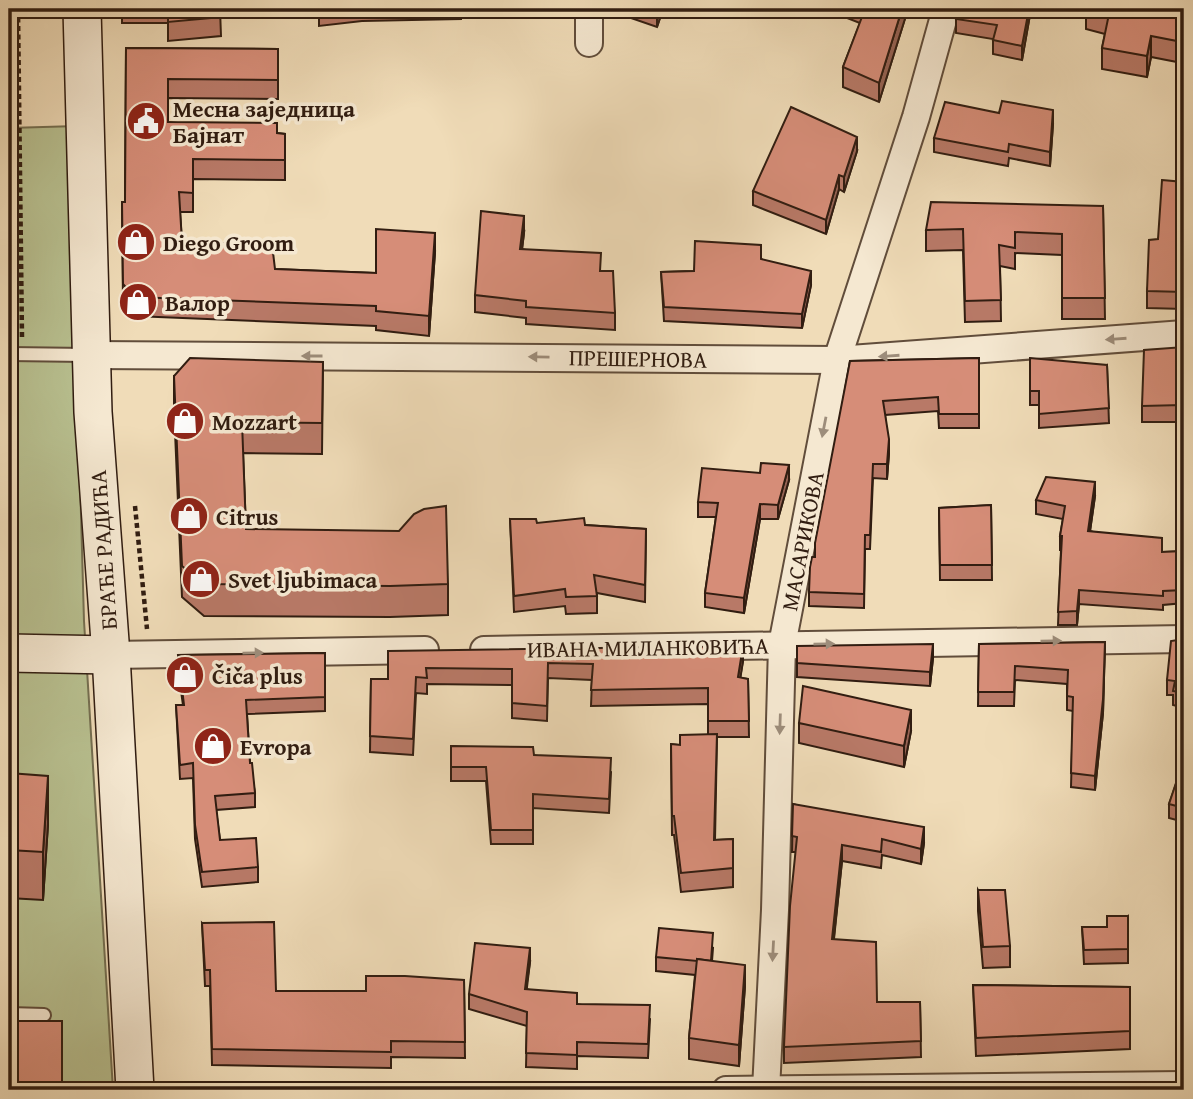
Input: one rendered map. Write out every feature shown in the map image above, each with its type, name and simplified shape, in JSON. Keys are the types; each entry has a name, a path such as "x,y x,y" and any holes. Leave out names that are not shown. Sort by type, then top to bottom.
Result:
{"street":[{"name":"БРАЋЕ РАДИЋА","path":"82,9 93,412 111,655 135,1090"},
{"path":"589,9 589,43"},
{"name":"МАСАРИКОВА","path":"765,1090 775,910 782,645 837,360 916,117 946,9"},
{"name":"ПРЕШЕРНОВА","path":"91,355 837,360 1184,334"},
{"name":"ИВАНА МИЛАНКОВИЋА","path":"111,655 1184,639"},
{"path":"9,653 111,655"},
{"path":"726,1090 1182,1087"}],"lane":[{"path":"9,354 91,355"},
{"path":"9,1014 44,1015"}],"path":[{"path":"18,9 23,354"}],"green space":[{"path":"77,126 76,337 84,621 113,1090 9,1090 9,128"}],"building":[{"path":"168,9 220,9 221,17 168,22"},
{"path":"865,9 902,9 879,83 843,67"},
{"path":"958,9 1029,9 1022,46 993,40 997,25 956,19"},
{"path":"1090,9 1184,9 1177,41 1151,36 1147,56 1102,48 1109,14"},
{"path":"126,48 278,49 278,80 168,79 168,122 277,123 277,133 285,134 285,160 193,159 193,193 179,192 182,242 272,244 275,269 376,273 376,229 435,233 429,316 376,311 376,306 134,297 123,284"},
{"path":"1002,101 1053,110 1050,152 1009,144 1008,152 934,138 945,102 999,113"},
{"path":"791,107 857,137 844,177 839,175 826,220 753,191"},
{"path":"1162,180 1184,182 1184,292 1147,291 1149,240 1158,239"},
{"path":"931,202 1103,206 1105,298 1062,298 1062,234 1015,232 1015,248 999,245 1001,300 965,301 963,229 926,230"},
{"path":"481,211 524,216 520,249 601,253 600,271 613,271 615,313 526,307 526,301 475,295"},
{"path":"695,241 761,245 761,259 811,271 802,314 664,307 661,272 694,271"},
{"path":"1184,347 1184,418 1182,405 1142,406 1144,350"},
{"path":"190,358 323,362 322,423 242,422 246,529 399,531 414,514 424,509 446,506 448,584 204,584 182,566 174,376"},
{"path":"979,358 979,414 939,414 938,397 883,401 889,439 887,464 873,464 870,535 865,535 864,594 809,592 810,567 812,557 815,557 815,543 850,361"},
{"path":"1030,358 1107,365 1109,408 1039,414 1039,391 1030,391"},
{"path":"761,463 789,465 778,505 760,504 744,598 705,593 718,503 698,502 702,468 760,473"},
{"path":"1046,477 1095,482 1088,531 1162,538 1162,552 1184,551 1184,590 1163,591 1163,596 1079,590 1077,611 1058,612 1060,536 1065,506 1036,500"},
{"path":"991,505 992,565 940,565 939,508"},
{"path":"584,518 585,525 646,529 645,585 594,575 597,596 566,597 565,589 514,596 510,519 536,519 537,523"},
{"path":"1184,639 1184,693 1173,691 1175,681 1167,680 1171,641"},
{"path":"1105,642 1103,699 1095,776 1071,773 1073,697 1067,696 1068,670 1015,666 1014,692 978,692 979,644"},
{"path":"933,644 930,672 797,663 797,646"},
{"path":"743,646 738,677 748,679 749,721 708,721 708,688 591,690 593,664 548,663 547,706 512,703 512,669 426,668 427,678 416,677 413,739 370,736 371,679 388,679 388,651"},
{"path":"325,653 325,697 246,700 255,793 215,796 220,840 256,838 258,867 202,872 195,825 193,763 180,765 176,705 184,705 178,655"},
{"path":"803,686 911,710 904,746 799,723"},
{"path":"717,734 714,840 733,839 733,868 681,873 672,816 671,744 680,745 680,735"},
{"path":"451,746 533,747 534,755 611,758 609,799 533,794 533,830 491,830 486,767 451,767"},
{"path":"1184,759 1184,808 1169,804"},
{"path":"9,773 48,776 43,852 9,850"},
{"path":"793,804 924,827 921,849 882,839 881,852 842,845 832,939 876,942 877,1002 920,1002 921,1041 784,1047 790,906 797,837 792,836"},
{"path":"978,890 1005,890 1010,946 983,947"},
{"path":"1107,916 1128,916 1128,949 1084,950 1082,927 1107,927"},
{"path":"274,922 276,991 366,991 366,976 464,980 465,1042 391,1041 391,1052 212,1049 210,970 205,970 202,923"},
{"path":"659,928 713,933 711,961 656,957"},
{"path":"475,943 530,948 525,989 577,993 577,1004 650,1005 648,1044 577,1042 577,1055 526,1053 527,1012 469,994"},
{"path":"697,959 745,965 739,1045 689,1038"},
{"path":"973,985 1130,987 1130,1031 976,1038"},
{"path":"9,1021 62,1021 62,1090 9,1090"},
{"path":"1136,1082 1136,1090 1027,1090 1047,1083"},
{"path":"981,1089 981,1090 910,1090"}],"place":[{"name":"Месна заједница Бајнат","path":"146,121"},
{"name":"Diego Groom","path":"136,242"},
{"name":"Валор","path":"138,302"},
{"name":"Mozzart","path":"185,421"},
{"name":"Citrus","path":"189,516"},
{"name":"Svet ljubimaca","path":"201,579"},
{"name":"Čiča plus","path":"185,675"},
{"name":"Evropa","path":"213,746"}]}
